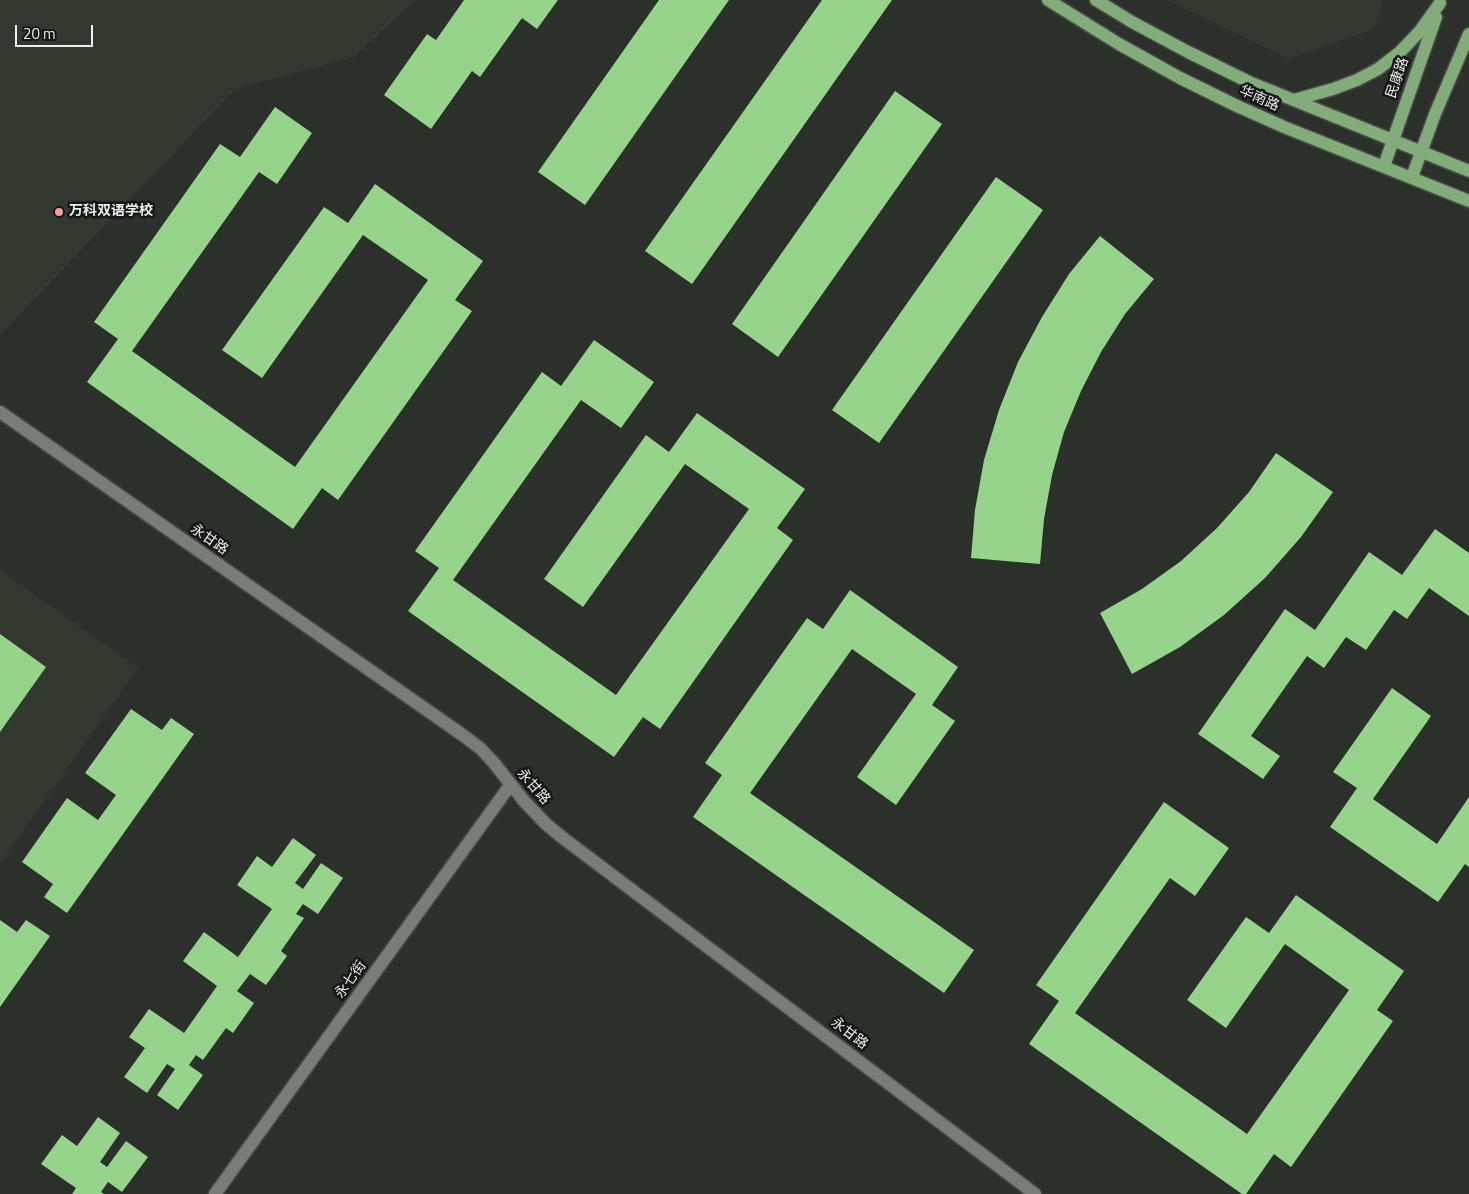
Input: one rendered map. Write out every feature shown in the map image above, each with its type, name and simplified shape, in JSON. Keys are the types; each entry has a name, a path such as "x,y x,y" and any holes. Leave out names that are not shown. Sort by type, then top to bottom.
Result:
{"main road":[{"name":"华南路","path":"1048,0 1127,48 1180,78 1221,98 1284,127 1469,201"},
{"name":"华南路","path":"1096,0 1132,22 1249,82 1469,171"},
{"name":"民康路","path":"1384,166 1441,2"},
{"path":"1294,100 1333,89 1357,80 1378,69 1400,52 1420,31 1441,2"},
{"path":"1412,177 1435,114 1469,34"}],"street":[{"name":"永甘路","path":"0,412 464,736 481,749 535,812 563,838 1035,1194"},
{"name":"永七街","path":"215,1194 511,784"}],"shaded area":[{"name":"万科双语学校","path":"0,0 415,0 354,57 235,89 0,335"},
{"path":"1167,0 1383,0 1374,29 1289,59"},
{"path":"0,570 138,668 0,864"}],"building":[{"path":"464,0 558,0 537,29 522,18 480,77 472,71 431,129 384,95 427,34 436,40"},
{"path":"659,0 729,0 585,205 538,172"},
{"path":"822,0 892,0 692,284 645,251"},
{"path":"895,91 942,124 778,357 732,324"},
{"path":"275,107 312,133 277,184 259,172 132,351 295,467 428,280 363,235 262,378 222,350 324,207 348,223 375,184 483,261 455,300 472,311 338,500 322,488 293,529 87,382 118,339 94,322 220,144 240,157"},
{"path":"996,177 1043,210 879,443 832,410"},
{"path":"1100,236 1154,279 1125,314 1101,352 1081,391 1064,432 1052,475 1044,519 1040,564 971,558 975,510 984,460 999,410 1018,362 1042,317 1069,274"},
{"path":"594,340 654,382 621,428 581,400 453,580 616,695 749,509 685,464 583,607 544,579 646,435 669,452 697,413 805,489 777,528 793,540 660,729 643,717 614,757 408,611 439,568 415,551 542,372 561,386"},
{"path":"1276,453 1333,492 1301,537 1265,578 1224,615 1180,647 1132,674 1100,613 1142,589 1181,561 1217,528 1249,492"},
{"path":"1435,529 1469,553 1469,616 1429,588 1407,619 1394,610 1366,650 1346,637 1324,668 1307,656 1251,736 1280,756 1263,779 1198,734 1285,609 1315,630 1369,552 1402,575"},
{"path":"850,590 958,667 932,705 955,721 896,805 857,777 916,694 852,649 750,793 974,950 944,993 693,817 722,775 705,763 807,618 823,629"},
{"path":"0,634 46,667 0,732"},
{"path":"1392,688 1431,716 1373,799 1437,844 1469,797 1469,867 1465,864 1438,902 1330,827 1357,788 1333,772"},
{"path":"131,709 162,730 171,718 194,734 67,913 44,897 53,884 22,862 67,798 98,820 116,795 85,773"},
{"path":"1164,802 1229,848 1195,896 1170,878 1075,1013 1247,1134 1349,990 1285,944 1226,1028 1187,1000 1246,917 1269,933 1296,895 1404,971 1377,1010 1393,1021 1291,1167 1274,1154 1246,1194 1242,1194 1029,1044 1059,1001 1036,985"},
{"path":"293,838 316,855 295,883 303,889 321,863 343,878 318,914 303,904 296,914 304,918 281,951 287,956 266,985 250,974 237,991 254,1003 233,1033 226,1028 203,1060 196,1055 189,1065 203,1075 178,1110 157,1095 175,1069 167,1064 147,1093 124,1077 145,1048 129,1037 149,1009 184,1033 217,986 183,961 204,932 238,957 272,909 237,885 257,856 272,867"},
{"path":"0,920 17,932 26,920 50,936 0,1007"},
{"path":"98,1117 120,1133 100,1162 107,1167 126,1141 148,1157 122,1192 108,1182 101,1192 104,1194 72,1194 76,1188 41,1164 62,1135 77,1146"}],"place":[{"name":"万科双语学校","path":"59,212"}]}
